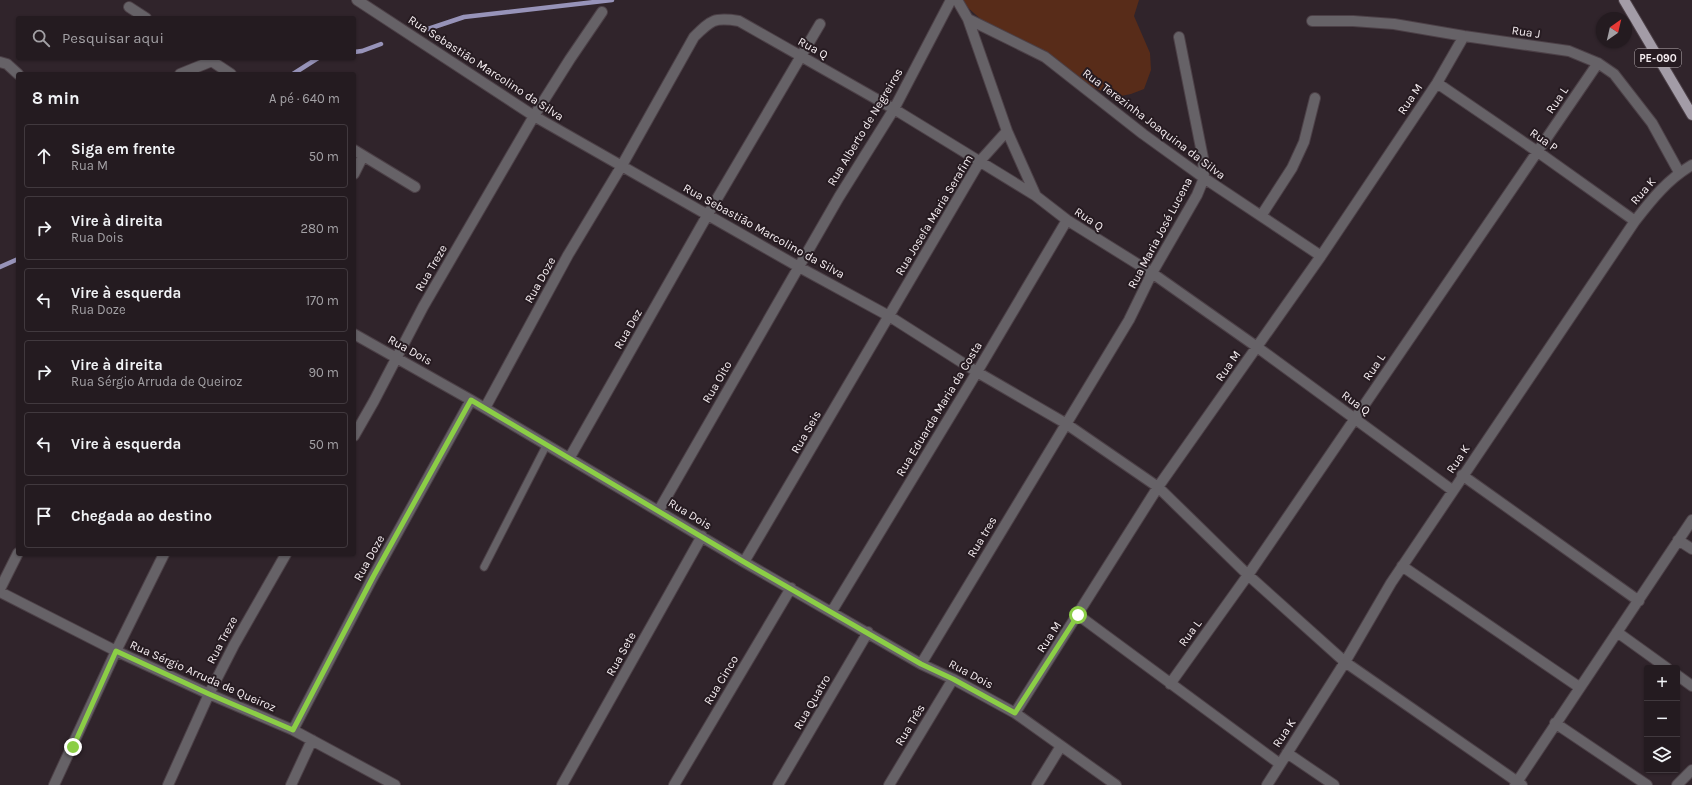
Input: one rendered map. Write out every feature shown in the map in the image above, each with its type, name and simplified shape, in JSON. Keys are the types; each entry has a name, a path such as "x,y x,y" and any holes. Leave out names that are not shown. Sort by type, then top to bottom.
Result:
{"main road":[{"name":"PE-090","path":"1624,0 1692,115"}],"street":[{"name":"Rua Sebastião Marcolino da Silva","path":"357,0 534,116 621,167 889,316 977,372 1065,423 1158,487 1248,575 1345,662 1518,784"},
{"name":"Rua Alberto de Negreiros","path":"799,267 839,197 894,109 951,0"},
{"path":"957,0 968,19 1007,131 1036,196"},
{"path":"130,7 143,16"},
{"name":"Rua Treze","path":"356,432 427,301 534,116 602,12"},
{"name":"Rua Q","path":"621,167 694,37 707,24 721,18 739,21 894,109 1036,196 1067,220 1152,273 1258,347 1452,490"},
{"name":"Rua Terezinha Joaquina da Silva","path":"968,19 1045,57 1143,134 1204,178 1321,256"},
{"name":"Rua J","path":"1312,22 1353,21 1394,24 1569,51 1598,63 1614,74 1652,123 1679,172"},
{"name":"Rua Dez","path":"570,457 708,214 820,24"},
{"name":"Rua M","path":"1015,713 1158,487 1321,256 1437,83 1464,36"},
{"name":"Rua Maria José Lucena","path":"1065,423 1129,320 1152,273 1197,194 1204,178 1203,158 1179,37"},
{"path":"184,72 209,60 228,72"},
{"path":"0,62 7,64 16,72"},
{"name":"Rua L","path":"1170,684 1248,575 1598,63"},
{"name":"Rua P","path":"1437,83 1635,221"},
{"path":"1261,216 1292,168 1304,142 1315,98"},
{"name":"Rua Josefa Maria Serafim","path":"889,316 980,161 1007,131"},
{"path":"356,151 415,187"},
{"path":"356,170 363,156"},
{"name":"Rua K","path":"1267,785 1345,662 1402,566 1462,475 1635,221 1657,193 1679,172 1692,165"},
{"name":"Rua Doze","path":"485,408 568,255 621,167"},
{"name":"Rua Eduarda Maria da Costa","path":"832,611 1067,220"},
{"name":"Rua Oito","path":"659,510 799,267"},
{"name":"Rua Seis","path":"744,562 889,316"},
{"name":"Rua Dois","path":"356,335 570,457 744,562 832,611 921,664 953,679 1015,713 1116,785"},
{"name":"Rua Doze","path":"293,730 373,577 471,400"},
{"name":"Rua tres","path":"921,664 1065,423"},
{"path":"1462,475 1639,601"},
{"path":"1518,784 1555,723 1639,601 1692,520"},
{"name":"Rua Sete","path":"562,785 702,536"},
{"path":"1678,540 1692,549"},
{"path":"0,589 16,556"},
{"path":"54,785 116,651 163,556"},
{"name":"Rua Treze","path":"168,785 209,694 234,645 285,556"},
{"path":"1402,566 1579,687"},
{"name":"Rua Cinco","path":"674,785 791,588"},
{"name":"Rua Sérgio Arruda de Queiroz","path":"0,592 116,651 209,694 293,730 395,785"},
{"path":"1078,615 1280,764"},
{"name":"Rua Quatro","path":"778,785 868,632"},
{"path":"1617,632 1663,665"},
{"path":"1680,677 1692,686"},
{"name":"Rua Três","path":"889,785 953,679"},
{"path":"1555,723 1647,785"},
{"path":"290,785 312,740"},
{"path":"1037,785 1061,746"},
{"path":"1286,753 1334,785"},
{"path":"1677,785 1692,770"}],"lane":[{"path":"484,567 547,444"}],"shaded area":[{"path":"963,0 1139,0 1134,16 1150,53 1151,70 1144,89 1131,94 1116,97 1090,86 1063,66 984,22 966,6"}],"waterway":[{"path":"428,29 464,17 612,0"},
{"path":"356,52 381,44"},
{"path":"296,72 315,60"},
{"path":"0,267 16,260"}],"route":[{"path":"73,747 116,651 209,694 293,730 373,577 471,400 659,510 744,562 832,611 921,664 953,679 1015,713 1078,615"}]}
